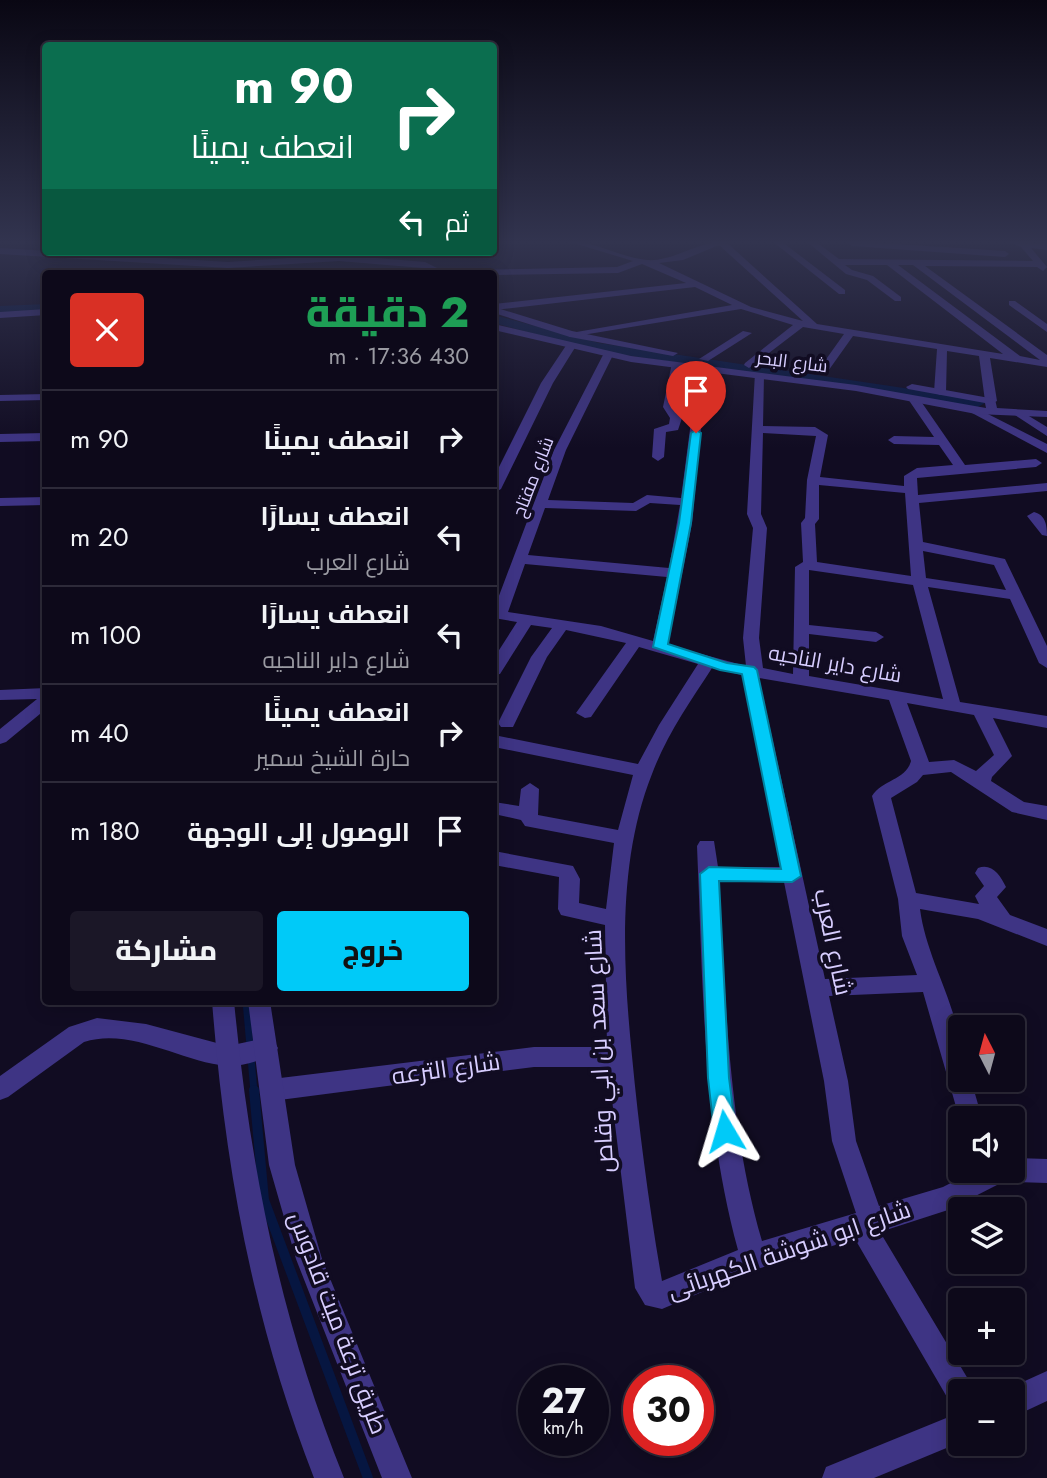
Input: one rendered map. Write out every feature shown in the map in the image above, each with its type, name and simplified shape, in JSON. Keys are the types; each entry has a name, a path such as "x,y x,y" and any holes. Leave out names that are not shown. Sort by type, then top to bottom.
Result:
{"street":[{"name":"شارع البحر","path":"499,310 608,355 676,365 704,364"},
{"path":"497,483 570,340 723,310"},
{"path":"756,310 801,324 850,333 943,349 1047,362"},
{"path":"796,310 814,326"},
{"path":"952,310 1019,360"},
{"path":"978,310 1047,362"},
{"path":"1021,310 1047,329"},
{"path":"0,315 42,312"},
{"path":"754,370 801,324"},
{"name":"شارع البحر","path":"497,328 704,364 940,392 1019,413 1047,414"},
{"path":"660,647 687,502 704,364 747,333"},
{"path":"822,372 850,333"},
{"path":"940,392 943,349"},
{"name":"شارع مفتاح","path":"497,612 521,559 560,450 608,355"},
{"path":"984,355 991,407"},
{"path":"659,457 660,429 674,427 676,418 670,407 676,365"},
{"name":"شارع البحر","path":"754,370 822,372 914,399 976,411 991,407"},
{"name":"شارع العرب","path":"754,370 760,429 754,514 760,528 751,638 752,671 792,876 845,1141 866,1223 953,1379"},
{"path":"0,398 42,397"},
{"path":"914,399 919,416 961,468"},
{"path":"976,411 1047,449"},
{"path":"1019,413 1047,432"},
{"path":"760,429 820,433 813,480 813,519 808,523 810,564 802,567 801,678"},
{"path":"0,438 42,437"},
{"path":"894,440 941,441"},
{"path":"953,706 919,581 909,478 912,474 961,468 1036,463"},
{"path":"813,480 910,495 1047,487"},
{"path":"540,505 636,507 645,499 687,502"},
{"path":"0,502 42,501"},
{"path":"1034,516 1047,532"},
{"path":"915,545 998,560 1003,564 1047,663"},
{"path":"521,559 675,573"},
{"path":"807,565 1017,596"},
{"name":"شارع داير الناحيه","path":"497,614 636,640 708,662 752,671 1047,722"},
{"path":"497,665 527,620"},
{"path":"507,723 539,657 562,625"},
{"path":"802,629 876,637"},
{"path":"584,713 636,640"},
{"name":"شارع سعد بن ابي وقاص","path":"649,1288 628,1151 621,1057 617,920 624,838 644,771 654,748 708,662"},
{"path":"0,695 42,694"},
{"path":"896,696 920,761 919,769 909,780 881,796 908,899 914,936 931,983 967,1106"},
{"path":"0,738 42,703"},
{"path":"980,710 1003,756 983,775 982,784"},
{"path":"497,742 644,771"},
{"path":"919,769 954,766 1026,811 1047,813"},
{"path":"527,814 530,789"},
{"path":"497,809 527,814 537,823 624,838"},
{"path":"707,846 718,1078 736,1196 753,1257"},
{"path":"497,859 566,871 570,879 568,909 617,920"},
{"path":"985,873 996,887 985,896 986,900 1003,921"},
{"path":"709,874 792,876"},
{"path":"908,899 981,912 1046,943"},
{"path":"816,988 931,983"},
{"name":"طريق ترعة ميت قادوس","path":"225,1005 247,1052 272,1090 282,1165 309,1259 397,1478"},
{"name":"طريق ترعة ميت قادوس","path":"258,1005 247,1052 243,1173 270,1304 309,1430 329,1478"},
{"path":"0,1089 77,1034 97,1028 247,1052"},
{"name":"شارع الترعه","path":"272,1090 534,1057 621,1057"},
{"name":"شارع ابو شوشة الكهربائى","path":"1025,1171 1047,1171"},
{"name":"شارع ابو شوشة الكهربائى","path":"649,1288 655,1295 662,1295 753,1257 948,1198 978,1183"},
{"path":"1025,1396 1047,1386"},
{"path":"837,1478 948,1432"}],"waterway":[{"path":"497,320 598,347 978,403"},
{"path":"246,1005 254,1092"},
{"path":"254,1090 264,1200 368,1478"}],"route":[{"path":"696,433 685,523 660,647 725,667 749,670 792,876 709,874 718,1078 725,1131"}]}
